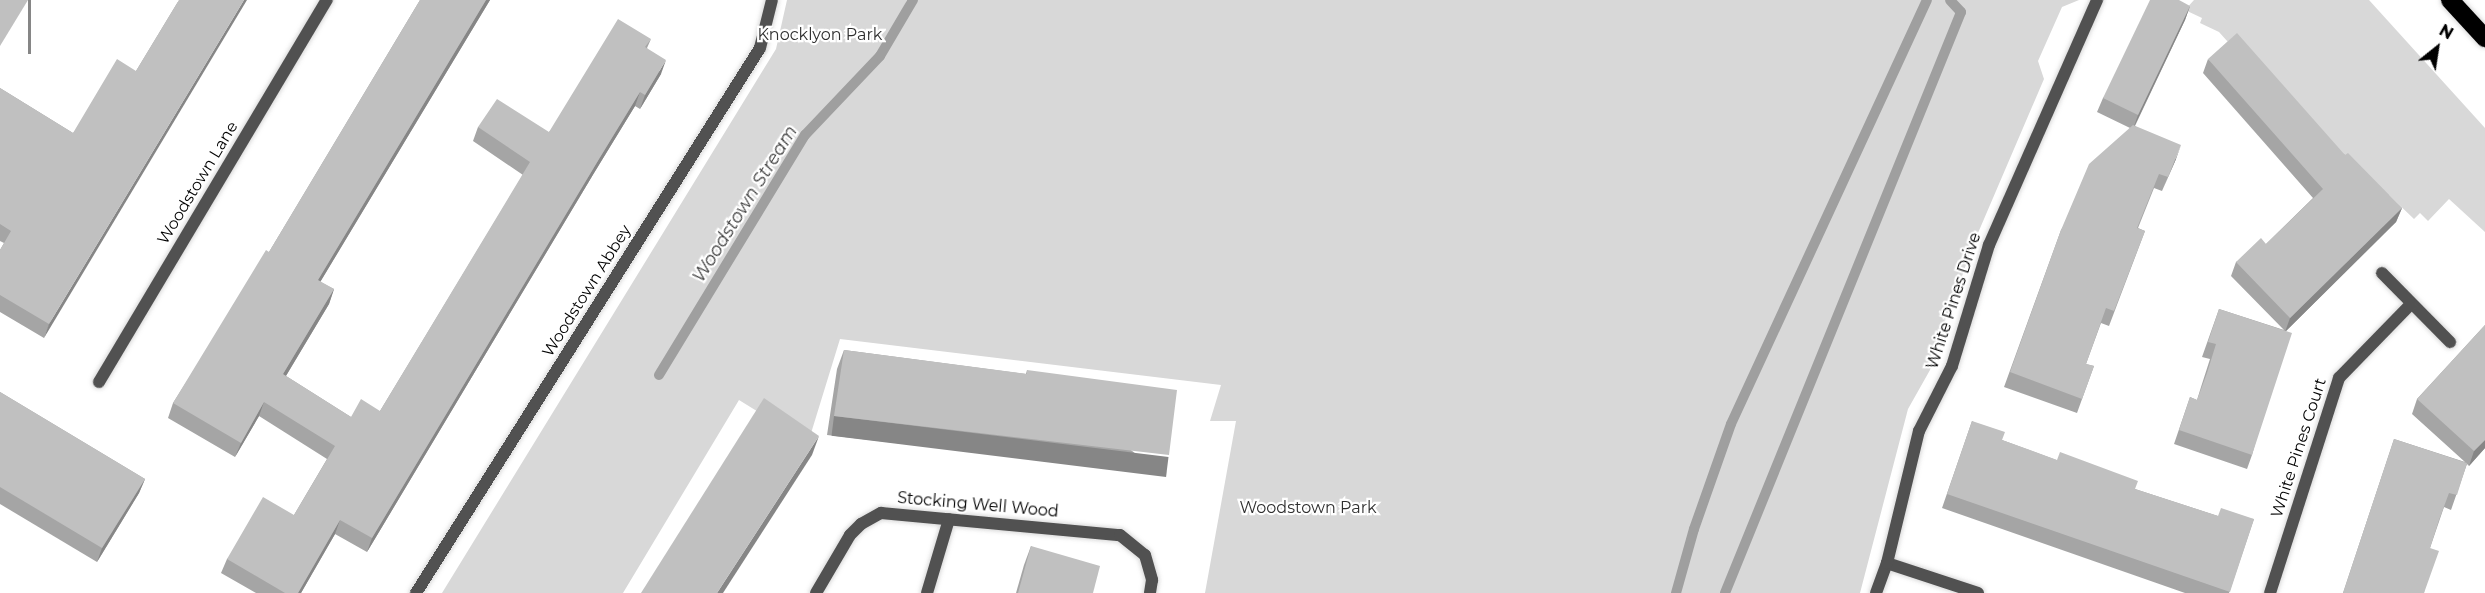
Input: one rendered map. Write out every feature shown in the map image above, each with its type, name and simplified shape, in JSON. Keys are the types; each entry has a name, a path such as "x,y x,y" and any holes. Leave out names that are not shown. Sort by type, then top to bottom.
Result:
{"highway":[{"path":"2450,0 2485,38"}],"street":[{"name":"Woodstown Lane","path":"99,382 327,0"},
{"name":"Woodstown Abbey","path":"416,593 760,48 772,0"},
{"name":"White Pines Drive","path":"1876,593 1887,563 1918,431 1952,366 1989,245 2097,0"},
{"path":"2382,273 2451,342"},
{"name":"White Pines Court","path":"2270,593 2338,378 2411,304"},
{"name":"Stocking Well Wood","path":"816,593 850,535 861,524 881,513 1120,535 1144,555 1151,587"},
{"path":"927,593 949,519"},
{"path":"1887,563 1978,593"}],"green space":[{"path":"787,0 907,0 885,46 913,0 2079,0 2062,7 2038,61 2044,79 1972,247 1930,370 1908,409 1860,593 1205,593 1236,421 1210,421 1221,385 840,339 808,443 739,400 623,593 442,593 776,49"},
{"path":"2194,0 2369,0 2485,128 2485,232 2449,199 2428,221 2420,213 2414,219 2389,195 2383,200 2233,37 2228,42 2219,32 2200,23 2202,18 2185,10"}],"building":[{"path":"0,0 28,0 0,46"},
{"path":"179,0 244,0 49,324 0,295 0,250 11,231 0,224 0,88 73,133 117,59 136,71"},
{"path":"420,0 486,0 318,280 334,289 283,374 351,417 361,399 380,411 530,162 478,127 497,99 549,132 618,19 651,39 645,47 666,60 645,95 640,92 372,538 340,520 298,593 285,593 227,559 263,497 294,515 335,446 264,402 241,443 173,403 266,250 269,252"},
{"path":"2150,0 2179,0 2190,6 2138,115 2103,98"},
{"path":"2237,33 2345,155 2348,153 2402,208 2290,318 2236,262 2261,238 2266,244 2323,189 2208,59"},
{"path":"2133,125 2181,145 2168,177 2159,174 2137,228 2145,231 2114,311 2106,308 2086,364 2094,366 2082,399 2010,372 2061,230 2089,164"},
{"path":"2219,309 2292,333 2252,455 2179,430 2190,397 2197,400 2207,373 2216,344 2208,342"},
{"path":"2485,325 2485,440 2474,451 2417,399"},
{"path":"844,350 1027,374 1027,370 1177,390 1169,455 834,416"},
{"path":"0,392 145,479 102,548 0,487"},
{"path":"764,398 819,436 717,593 641,593"},
{"path":"1972,421 2005,432 2002,440 2057,460 2060,452 2138,481 2135,489 2218,516 2221,508 2254,519 2230,592 1947,494"},
{"path":"2394,439 2467,463 2457,495 2449,493 2430,548 2439,551 2424,593 2343,593"},
{"path":"1031,546 1100,566 1093,593 1018,593"}],"waterway":[{"name":"Woodstown Stream","path":"659,375 805,135 880,56 913,0"},
{"path":"1676,593 1694,529 1731,424 1927,0"},
{"path":"1725,593 1961,12 1950,0"}],"park label":[{"name":"Knocklyon Park","path":"820,35"},
{"name":"Woodstown Park","path":"1308,508"}]}
